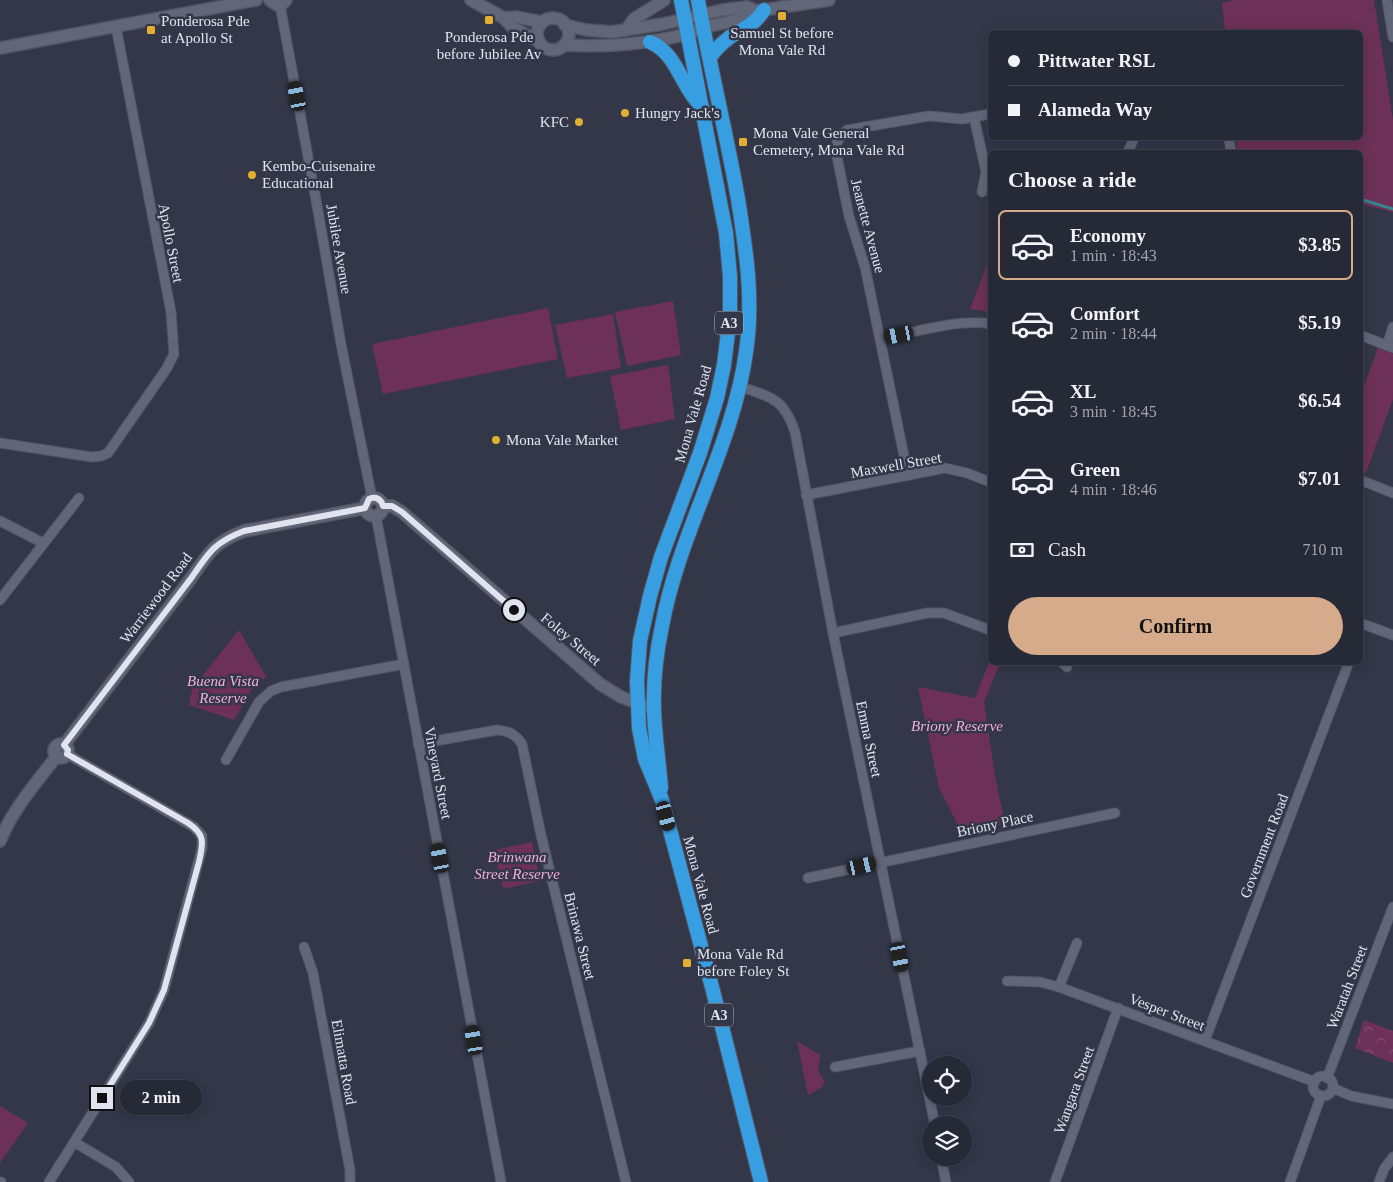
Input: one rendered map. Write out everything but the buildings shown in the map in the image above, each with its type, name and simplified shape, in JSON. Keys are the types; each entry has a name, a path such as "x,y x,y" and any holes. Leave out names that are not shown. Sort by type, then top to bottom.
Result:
{"highway":[{"name":"Mona Vale Road","path":"681,0 726,234 730,276 730,316 724,365 713,412 700,453 661,557 640,641 637,681 639,728 645,759 662,800 761,1182"},
{"name":"Mona Vale Road","path":"662,800 654,709 657,660 662,625 676,570 733,415 741,387 747,350 749,320 749,274 735,183 698,0"},
{"path":"710,57 729,38 757,21 761,10"},
{"path":"650,42 661,46 669,56 692,98 702,108"},
{"path":"713,412 726,400 732,389 741,387 734,376 735,338 730,316"}],"street":[{"path":"0,48 256,0"},
{"path":"471,0 504,18 513,28 538,41 550,50 555,50 564,45 613,46 650,42 671,38 686,26"},
{"path":"626,30 634,19 664,0"},
{"path":"504,18 516,17 542,22 556,18 566,25 599,32 686,26 702,21 748,17 761,10 829,0"},
{"path":"1387,0 1393,37"},
{"name":"Jubilee Avenue","path":"278,2 318,210 340,344 372,498"},
{"path":"538,41 537,31 542,22"},
{"path":"564,45 568,35 566,25"},
{"name":"Apollo Street","path":"0,444 92,457 108,453 167,368 174,354 171,312 116,27"},
{"name":"Jeanette Avenue","path":"908,475 865,267 849,216 835,147 840,137 847,130 928,116 962,119 988,114"},
{"path":"974,117 986,172 982,192"},
{"path":"881,339 954,324 978,321 988,324"},
{"path":"1363,336 1390,346 1393,327"},
{"name":"Emma Street","path":"741,387 771,398 781,405 789,415 795,432 833,633 933,1116"},
{"name":"Maxwell Street","path":"806,495 945,468 967,473 988,481"},
{"path":"1363,481 1393,493"},
{"path":"0,600 79,498"},
{"path":"372,498 379,499 383,506 382,512 376,516 369,514 365,508 366,502 372,498"},
{"name":"Foley Street","path":"383,506 392,506 402,512 600,684 621,697 654,709"},
{"name":"Warriewood Road","path":"0,841 8,822 23,800 62,752 210,551 233,535 244,531 365,508"},
{"name":"Vineyard Street","path":"376,516 501,1182"},
{"path":"0,521 43,543"},
{"path":"833,633 927,613 944,612 988,629"},
{"path":"1363,624 1393,635"},
{"path":"226,760 259,702 272,691 281,687 404,664"},
{"name":"Government Road","path":"1205,1040 1348,665"},
{"name":"Brinawa Street","path":"418,744 497,730 508,731 516,736 522,744 541,835 626,1182"},
{"path":"49,1182 149,1023 164,990 197,872 202,842 202,836 188,823 62,752"},
{"name":"Briony Place","path":"808,878 1115,813"},
{"name":"Waratah Street","path":"1328,1078 1393,907"},
{"path":"1059,987 1077,943"},
{"name":"Elimatta Road","path":"304,948 311,967 319,1003 350,1170 350,1182"},
{"name":"Vesper Street","path":"1007,981 1040,982 1059,987 1315,1082"},
{"name":"Wangara Street","path":"1055,1182 1118,1008"},
{"path":"835,1067 920,1051"},
{"path":"1319,1078 1328,1078 1333,1088 1330,1094 1321,1096 1316,1092 1315,1082 1319,1078"},
{"path":"1333,1088 1351,1096 1393,1104"},
{"path":"1290,1182 1321,1096"},
{"path":"74,1142 116,1167 129,1182"},
{"path":"1379,1182 1384,1169 1393,1157"},
{"path":"943,1166 946,1182"}],"green space":[{"path":"1234,0 1374,0 1393,120 1393,212 1363,205 1363,150 1237,150 1236,140 1363,140 1363,30 1225,30 1222,3"},
{"path":"988,262 988,312 970,309"},
{"path":"673,301 681,355 627,366 615,312"},
{"path":"548,308 558,359 383,394 372,344"},
{"path":"613,314 621,368 567,378 555,325"},
{"path":"1378,348 1393,354 1393,399 1366,473 1363,472 1363,389"},
{"path":"668,365 675,419 621,430 610,376"},
{"name":"Buena Vista Reserve","path":"239,630 267,678 257,680 234,720 189,705 192,689"},
{"name":"Briony Reserve","path":"988,665 999,665 984,702 995,776 1005,824 962,833 939,788 918,687 975,698"},
{"name":"Brinwana Street Reserve","path":"532,842 540,881 503,889 494,850"},
{"path":"1364,1020 1393,1031 1393,1063 1355,1048"},
{"path":"797,1041 820,1055 818,1071 825,1082 821,1088 808,1095"},
{"path":"0,1106 28,1123 0,1163"}],"waterway":[{"path":"1363,200 1393,209"}],"place":[{"name":"Samuel St before Mona Vale Rd","path":"782,16"},
{"name":"Ponderosa Pde before Jubilee Av","path":"489,20"},
{"name":"Ponderosa Pde at Apollo St","path":"151,30"},
{"name":"Hungry Jack's","path":"625,113"},
{"name":"KFC","path":"579,122"},
{"name":"Mona Vale General Cemetery, Mona Vale Rd","path":"743,142"},
{"name":"Kembo-Cuisenaire Educational","path":"252,175"},
{"name":"Mona Vale Market","path":"496,440"},
{"name":"Mona Vale Rd before Foley St","path":"687,963"}],"route":[{"path":"102,1098 149,1023 164,990 199,862 202,836 194,826 67,754 68,750 64,745 210,551 233,535 253,528 365,508 366,502 369,499 376,498 382,502 383,506 392,506 402,512 514,610"}]}
